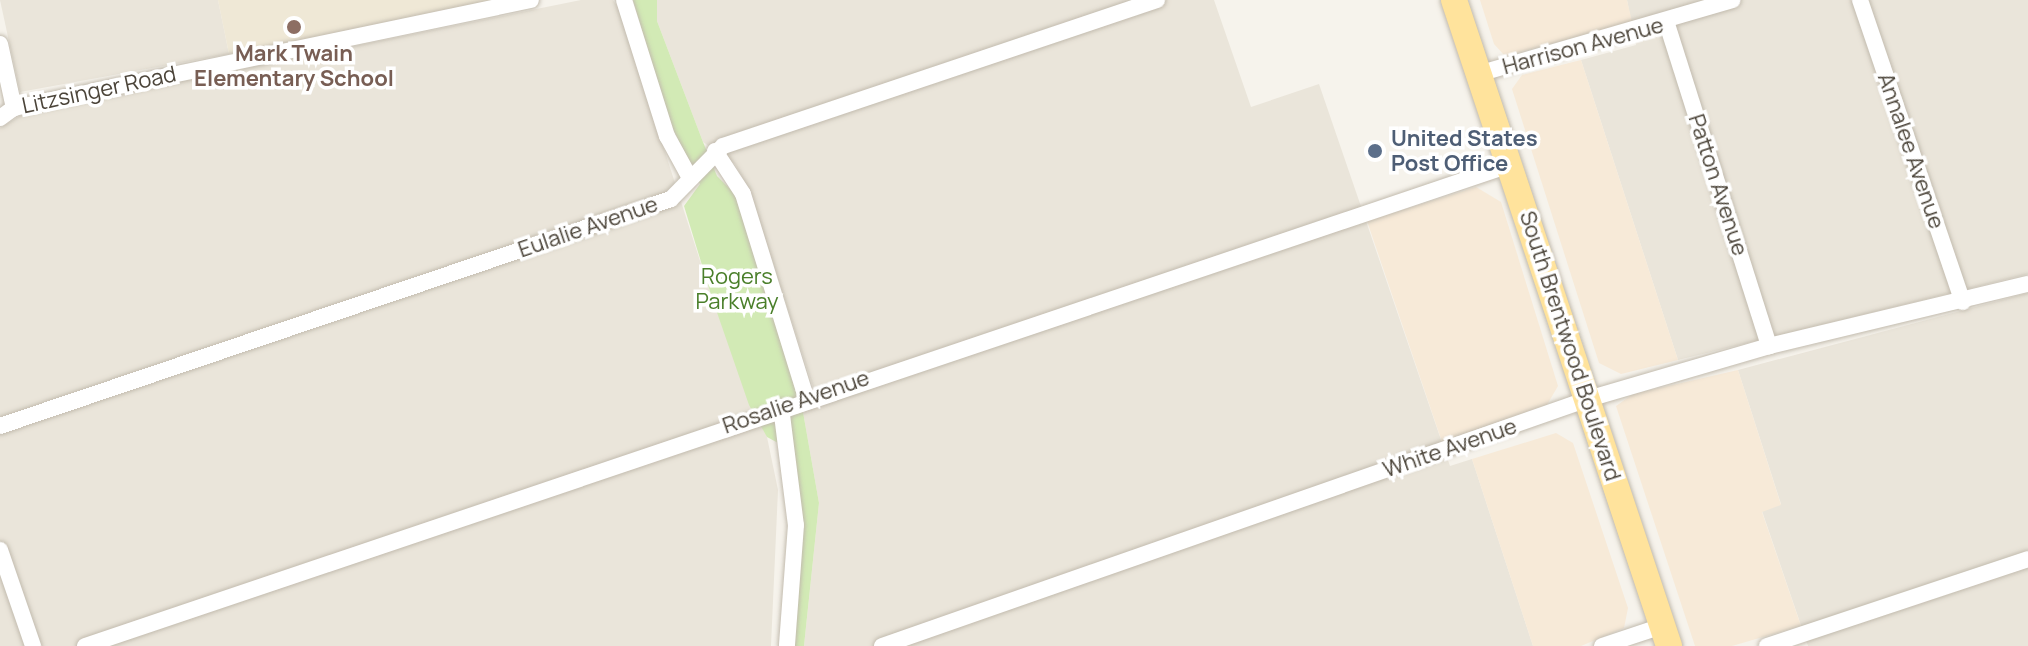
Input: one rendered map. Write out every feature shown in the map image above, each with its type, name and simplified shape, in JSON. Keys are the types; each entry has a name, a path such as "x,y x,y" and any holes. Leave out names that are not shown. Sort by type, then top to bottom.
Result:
{"main road":[{"name":"South Brentwood Boulevard","path":"1454,0 1666,636"}],"street":[{"name":"Litzsinger Road","path":"7,113 531,0"},
{"path":"624,0 667,136 690,178"},
{"name":"Eulalie Avenue","path":"0,426 671,199 715,151 1157,0"},
{"name":"Harrison Avenue","path":"1478,74 1667,24 1732,0"},
{"name":"Annalee Avenue","path":"1860,0 1963,302"},
{"name":"Patton Avenue","path":"1667,24 1769,346"},
{"path":"0,44 7,113"},
{"path":"715,151 743,194 806,398"},
{"name":"Rosalie Avenue","path":"85,646 806,398 1509,165"},
{"name":"White Avenue","path":"882,646 1588,399 1769,346 2028,284"},
{"path":"781,407 796,525 787,646"},
{"path":"0,550 33,646"},
{"path":"1767,646 2028,559"},
{"path":"1602,646 1666,636"}],"shaded area":[{"path":"0,0 218,0 229,54 20,92"},
{"name":"Mark Twain Elementary School","path":"218,0 502,0 229,54"},
{"path":"581,0 613,0 619,9 712,298 767,437 778,490 771,646 0,646 0,128 25,113"},
{"path":"657,0 1214,0 1251,107 1319,84 1450,466 1472,459 1533,646 804,646 819,503 803,412 819,405 750,192 735,164 703,142 657,21"},
{"path":"1480,0 1627,0 1632,22 1505,56 1494,44"},
{"path":"1627,0 2028,0 2028,274 1678,360 1581,60 1636,45"},
{"path":"1581,60 1678,360 1621,374 1599,363 1512,89 1522,75"},
{"path":"1476,187 1501,202 1558,386 1544,410 1443,445 1367,221"},
{"path":"2028,293 2028,646 1808,646 1762,511 1781,504 1738,370"},
{"path":"1738,370 1781,505 1762,512 1801,626 1732,646 1695,646 1616,406 1633,394"},
{"path":"1556,433 1573,443 1628,608 1624,628 1581,646 1533,646 1472,459"}],"green space":[{"name":"Rogers Parkway","path":"633,0 657,0 657,21 703,142 717,176 735,194 803,412 819,503 804,646 782,646 791,526 780,444 767,437 749,405 712,298 684,206 700,184 668,119"}],"place":[{"name":"Mark Twain Elementary School","path":"294,27"},
{"name":"United States Post Office","path":"1375,151"}]}
